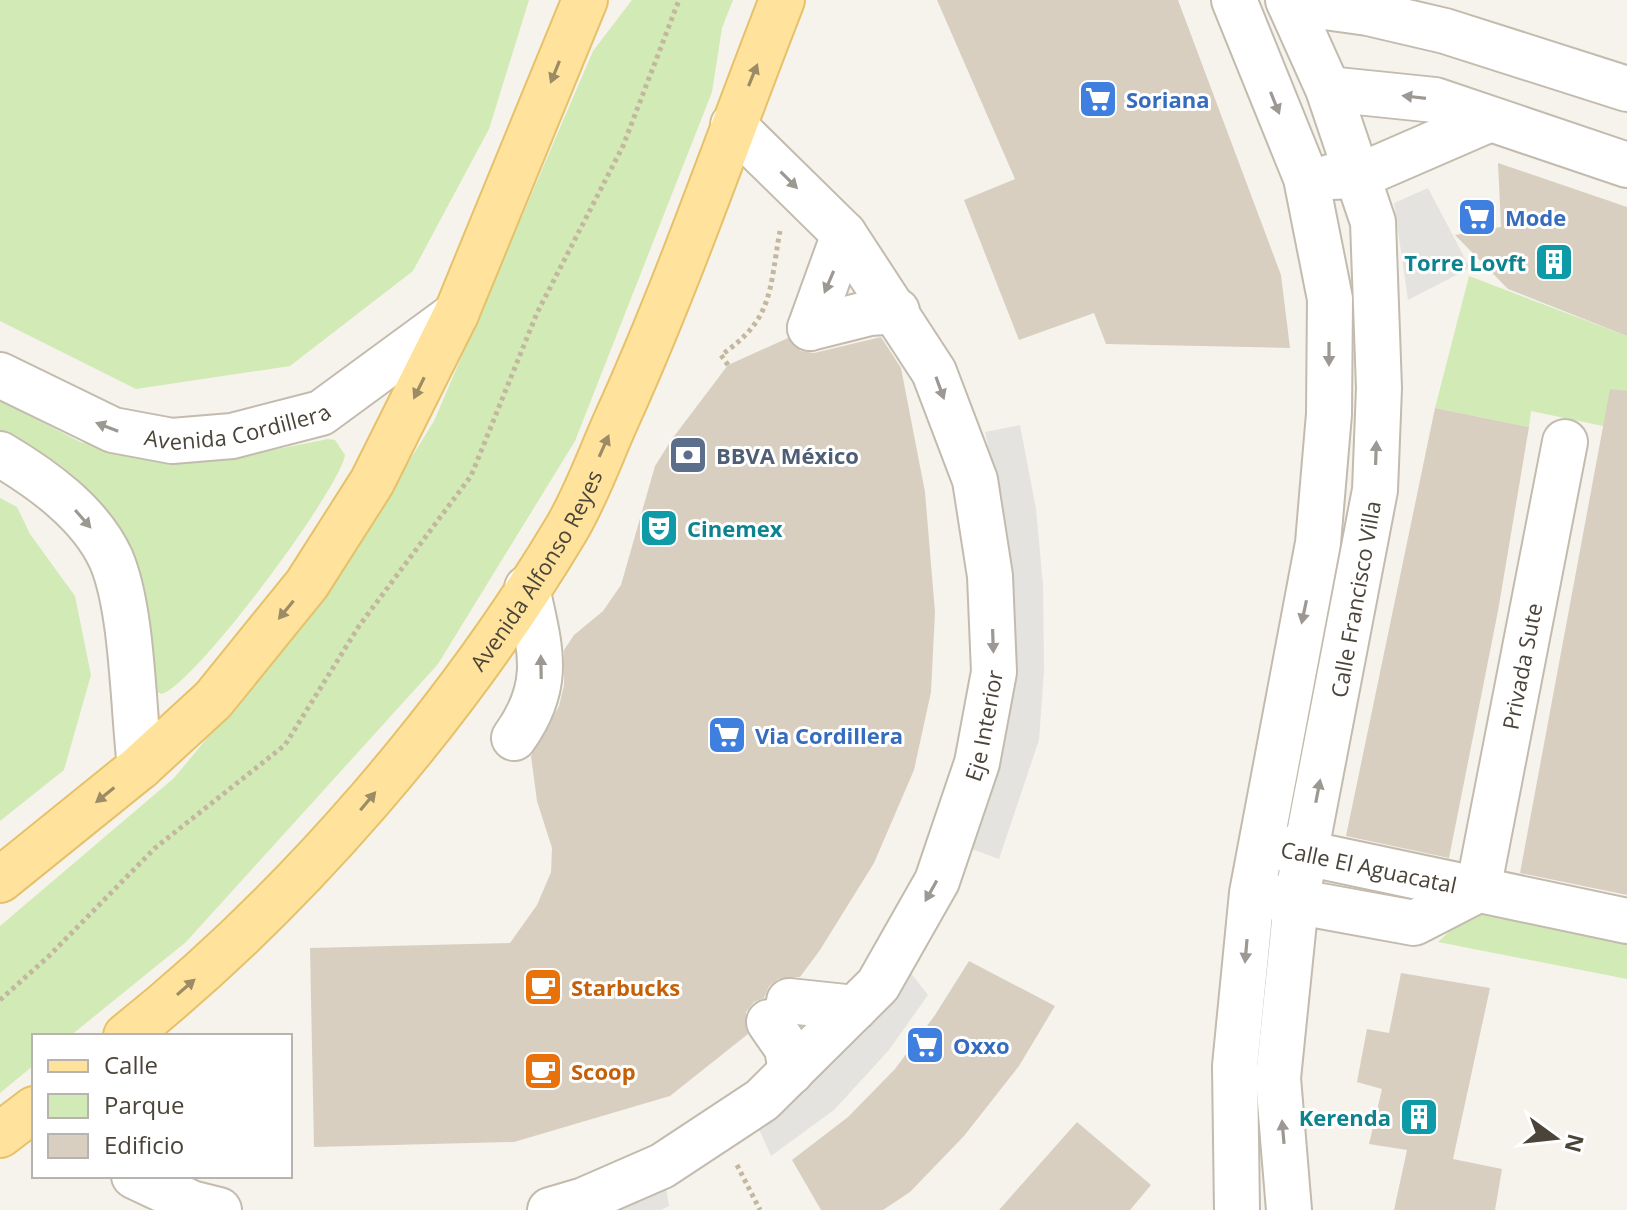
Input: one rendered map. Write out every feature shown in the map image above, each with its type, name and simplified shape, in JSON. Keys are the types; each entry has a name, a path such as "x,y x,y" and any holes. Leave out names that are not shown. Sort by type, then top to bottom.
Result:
{"main road":[{"path":"0,880 140,767 213,700 307,584 372,482 456,314 585,0"},
{"name":"Avenida Alfonso Reyes","path":"128,1034 189,985 362,810 460,689 568,526 658,328 782,0"},
{"path":"0,1135 32,1111"}],"street":[{"name":"Calle Francisco Villa","path":"1234,0 1306,178 1330,299 1329,414 1318,543 1252,893 1235,1066 1237,1210"},
{"name":"Calle Francisco Villa","path":"1278,1201 1278,1078 1296,902 1375,490 1379,388 1373,222 1328,89 1288,1"},
{"path":"1288,1 1368,13 1445,31 1627,89"},
{"path":"1328,89 1435,100 1627,165"},
{"path":"1306,178 1359,176 1488,120"},
{"name":"Eje Interior","path":"550,1210 584,1200 662,1166 762,1100 878,985 937,881 977,763 994,672 990,576 975,480 934,372 844,234 733,125"},
{"path":"844,234 837,263 810,328 870,313 897,311"},
{"path":"1330,299 1377,298"},
{"name":"Avenida Cordillera","path":"0,375 113,430 172,441 232,436 321,413 456,314"},
{"name":"Privada Sute","path":"1478,890 1565,442"},
{"path":"0,454 83,517 111,559 126,624 140,767"},
{"path":"514,738 530,716 543,669 527,588"},
{"name":"Calle El Aguacatal","path":"1259,843 1627,921"},
{"name":"Calle El Aguacatal","path":"1252,893 1414,923 1478,890"},
{"path":"791,1072 779,1012 855,1008"},
{"path":"138,1178 191,1203 219,1210"}],"path":[{"path":"728,365 721,355 754,330 765,313 788,179"}],"green space":[{"path":"0,0 529,0 489,129 413,271 290,366 136,389 0,321"},
{"path":"632,0 733,0 722,28 712,92 575,441 438,664 186,942 72,1034 32,1034 32,1067 0,1093 0,926 174,778 329,591 434,421 593,51"},
{"path":"1469,276 1627,336 1627,444 1603,426 1531,411 1529,427 1435,408"},
{"path":"0,400 80,442 142,456 222,460 328,439 335,440 345,455 318,507 262,586 202,660 177,684 161,694 152,688 152,640 144,595 0,434"},
{"path":"0,498 17,507 30,534 75,596 91,675 64,770 0,821"},
{"path":"1477,905 1627,934 1627,979 1438,942"}],"shaded area":[{"path":"1428,188 1470,268 1408,300 1394,203"},
{"path":"1020,425 1036,509 1043,585 1044,670 1039,740 999,859 966,847 1003,517 985,432"},
{"path":"907,968 928,995 889,1050 834,1110 771,1156 757,1125"},
{"path":"664,1175 669,1206 661,1210 578,1210"}],"building":[{"name":"Soriana","path":"937,0 1178,0 1281,275 1290,348 1106,344 1094,313 1019,340 964,200 1015,179"},
{"name":"Torre Lovft","path":"1498,163 1627,207 1627,336 1508,289 1455,235 1501,227"},
{"name":"Via Cordillera","path":"881,337 901,368 925,492 935,612 931,692 914,770 874,863 820,950 800,977 778,979 769,986 764,998 754,1002 746,1012 748,1034 670,1096 514,1142 314,1147 310,948 510,943 537,905 551,872 552,848 537,801 531,756 559,706 564,685 564,650 574,635 603,611 621,585 655,466 728,365 788,338 801,351 814,353"},
{"path":"1610,389 1627,391 1627,895 1520,873"},
{"path":"1435,408 1529,427 1498,611 1449,858 1346,836"},
{"path":"969,961 1055,1006 1019,1066 964,1136 910,1192 883,1210 821,1210 792,1160 848,1117 895,1069 935,1015"},
{"name":"Kerenda","path":"1401,973 1490,988 1453,1159 1502,1169 1495,1210 1394,1210 1407,1150 1369,1144 1382,1089 1357,1082 1367,1029 1389,1033"},
{"path":"1077,1122 1151,1185 1130,1210 999,1210"}],"place":[{"name":"Soriana","path":"1098,99"},
{"name":"Mode","path":"1477,217"},
{"name":"Torre Lovft","path":"1554,262"},
{"name":"BBVA México","path":"688,455"},
{"name":"Cinemex","path":"659,528"},
{"name":"Via Cordillera","path":"727,735"},
{"name":"Starbucks","path":"543,987"},
{"name":"Oxxo","path":"925,1045"},
{"name":"Scoop","path":"543,1071"},
{"name":"Kerenda","path":"1419,1117"}]}
